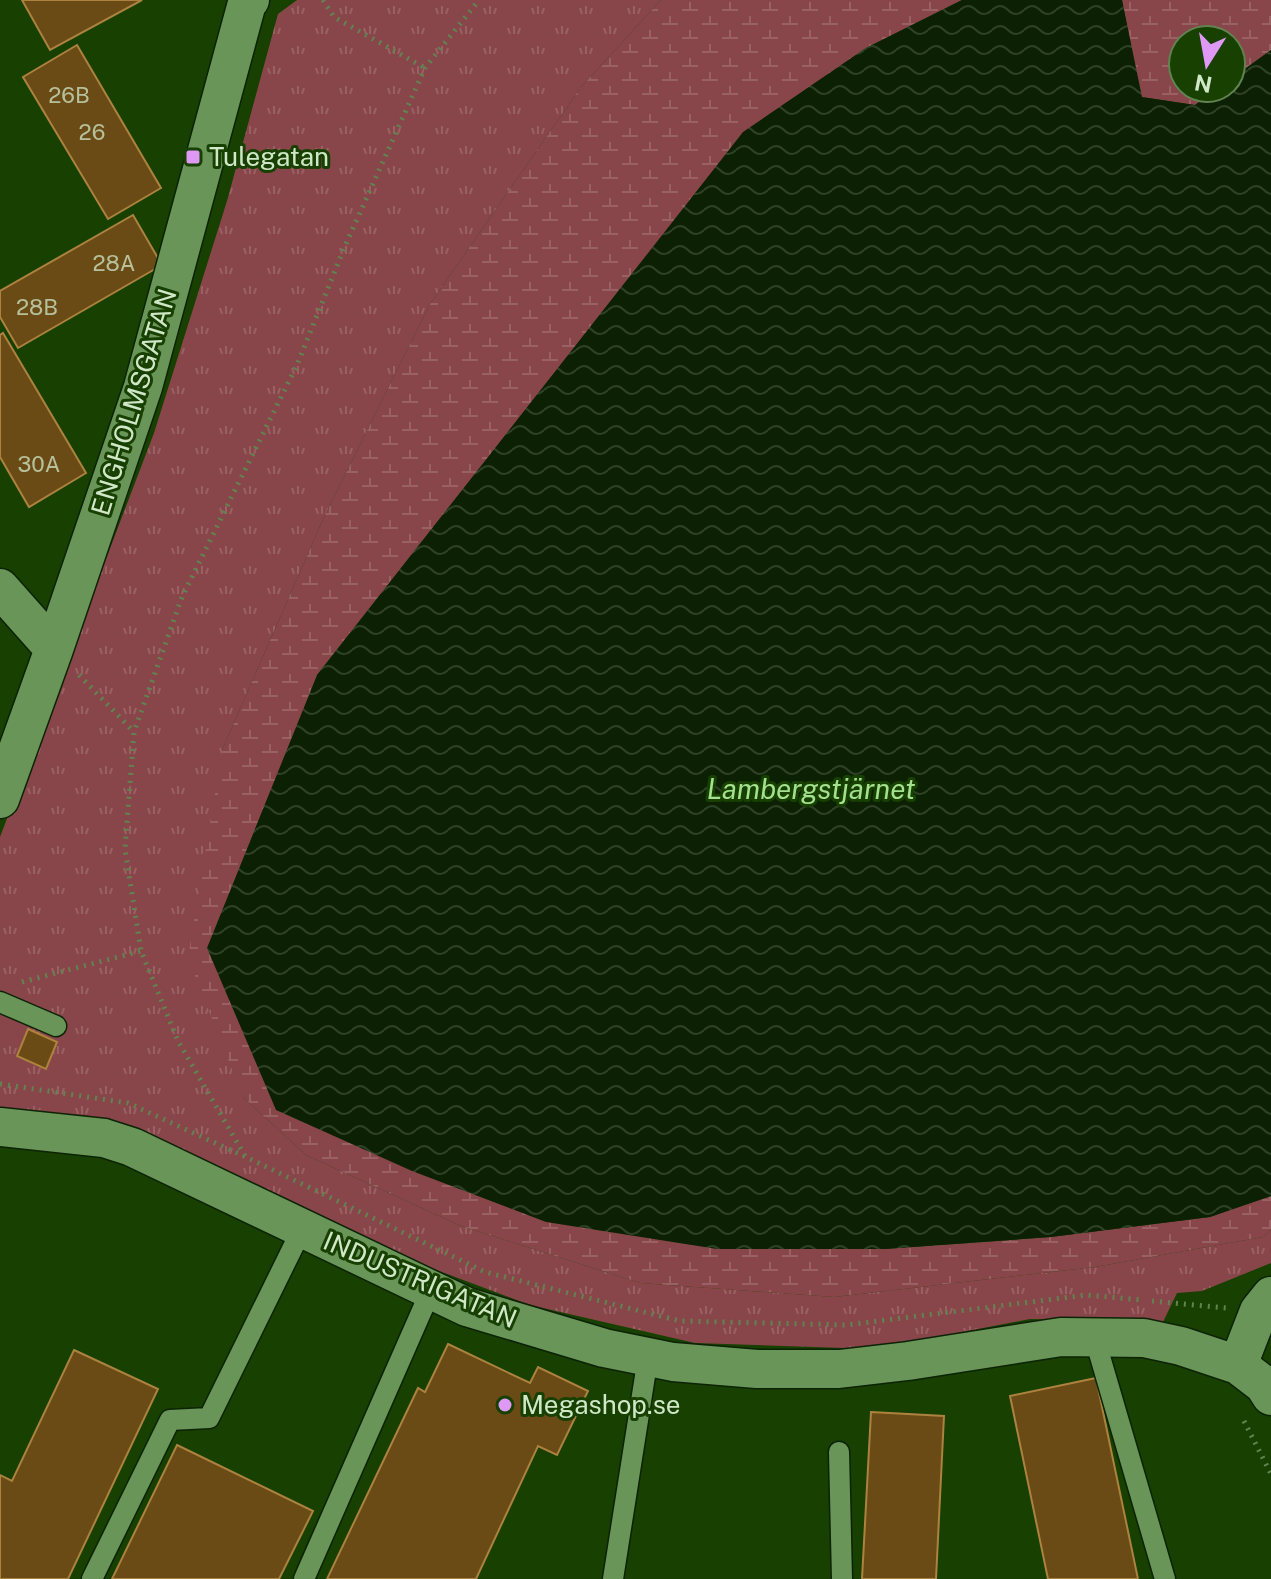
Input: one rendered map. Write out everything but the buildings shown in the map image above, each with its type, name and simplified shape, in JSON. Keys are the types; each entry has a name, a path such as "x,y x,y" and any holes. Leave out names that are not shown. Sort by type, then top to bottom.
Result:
{"street":[{"name":"ENGHOLMSGATAN","path":"0,799 143,387 248,1"},
{"path":"0,588 54,649"},
{"name":"INDUSTRIGATAN","path":"0,1127 91,1136 132,1147 467,1307 604,1348 673,1362 757,1369 839,1369 1061,1337 1144,1338 1181,1346 1238,1365 1264,1385 1271,1396"},
{"path":"1238,1365 1265,1304"}],"lane":[{"path":"0,1002 56,1026"},
{"path":"92,1579 170,1420 209,1418 302,1229"},
{"path":"304,1579 431,1290"},
{"path":"1094,1336 1165,1579"},
{"path":"613,1579 648,1357"},
{"path":"839,1452 842,1579"}],"path":[{"path":"323,0 334,17 425,68"},
{"path":"246,1157 178,1041 141,951 125,849 134,732 182,597 297,365 345,246 425,68 479,0"},
{"path":"54,649 134,732"},
{"path":"14,984 141,951"},
{"path":"0,1084 128,1103 485,1272 680,1321 847,1325 1086,1295 1265,1304"}],"green space":[{"path":"297,0 661,0 581,87 430,304 324,517 222,750 243,1097 306,1155 461,1226 640,1283 834,1297 1095,1267 1263,1237 1271,1230 1271,1263 1202,1291 1177,1293 1163,1322 1030,1319 875,1349 695,1343 530,1305 378,1248 136,1132 90,1116 0,1108 0,837 154,433 227,201 278,14"},
{"path":"661,0 962,0 866,48 743,133 317,675 717,1249 885,1249 1051,1237 1210,1217 1271,1196 1271,1230 1263,1237 1095,1267 834,1297 640,1283 461,1226 306,1155 243,1097 188,958 222,750 324,517 430,304 581,87"},
{"path":"1122,0 1271,0 1271,50 1247,67 1247,24 1167,24 1167,101 1141,97"}],"water":[{"name":"Lambergstjärnet","path":"962,0 1122,0 1142,97 1167,101 1167,104 1195,105 1247,104 1247,67 1271,50 1271,1196 1210,1217 1051,1237 885,1249 717,1249 546,1222 412,1171 276,1110 207,948 317,675 743,132 866,48"}],"place":[{"name":"Tulegatan","path":"193,157"},
{"name":"Megashop.se","path":"505,1405"}]}
